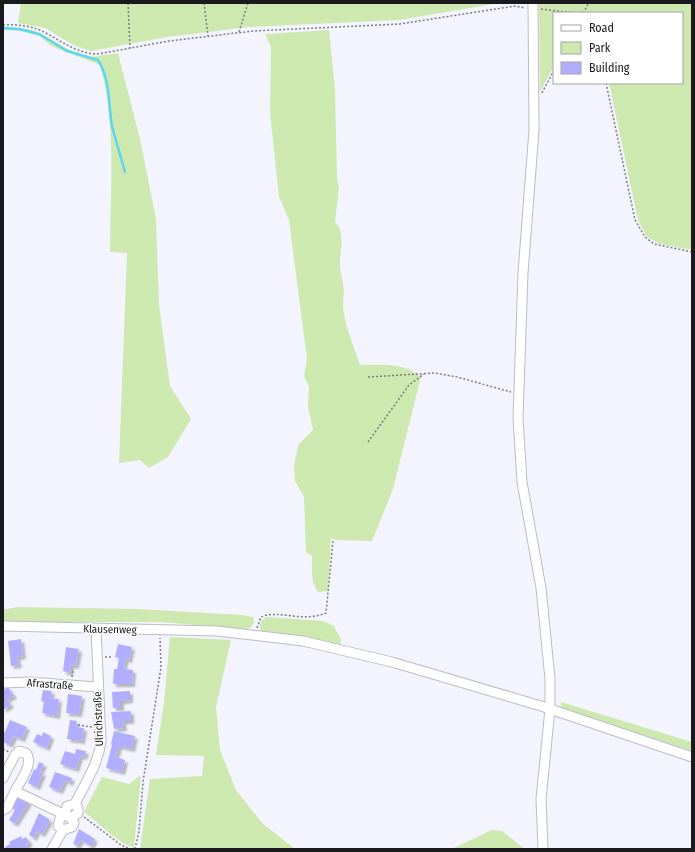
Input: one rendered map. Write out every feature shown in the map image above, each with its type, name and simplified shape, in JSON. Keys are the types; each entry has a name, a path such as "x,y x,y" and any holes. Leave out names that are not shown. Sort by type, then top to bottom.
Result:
{"street":[{"path":"531,7 534,130 523,273 518,418 522,482 541,588 547,644 550,709 541,799 543,849"},
{"name":"Klausenweg","path":"3,626 217,631 303,641 392,662 550,709 692,757"},
{"name":"Ulrichstraße","path":"72,815 78,808 75,804 96,765 100,752 101,742 97,687 96,629"},
{"name":"Afrastraße","path":"3,683 29,682 97,687"},
{"path":"3,778 15,755 19,751 26,752 29,757 29,762 7,808 3,810"},
{"path":"15,791 72,815 74,823 72,827 62,830 52,849"}],"path":[{"path":"128,3 130,48"},
{"path":"204,3 208,36"},
{"path":"239,32 248,3"},
{"path":"584,12 589,3"},
{"path":"3,25 13,24 35,29 70,47 90,54 98,54 239,32 400,24 515,6 567,12"},
{"path":"534,98 543,93 553,72"},
{"path":"606,84 635,220 645,237 654,244 692,252"},
{"path":"368,442 410,385 425,373"},
{"path":"368,377 425,373 457,377 510,392"},
{"path":"256,636 260,617 265,615 316,617 326,613 333,541"},
{"path":"135,849 139,831 142,782 161,667 159,630"},
{"path":"72,815 102,829 121,845 130,849"}],"green space":[{"path":"21,3 500,3 399,20 249,27 167,37 91,51 73,45 45,28 18,23"},
{"path":"530,3 692,3 692,250 660,244 647,237 638,220 609,84 683,84 683,12 553,12 553,68 540,92 539,5"},
{"path":"3,27 29,29 42,34 70,50 90,57 118,53 140,139 156,219 159,305 170,386 191,419 168,457 149,468 140,460 119,463 127,253 110,252 111,134 109,111 100,65 51,46 41,37 22,31 3,30"},
{"path":"329,30 335,90 337,178 339,187 335,222 341,235 340,267 344,290 343,305 347,328 360,365 392,365 407,369 421,377 393,489 372,541 336,540 331,538 328,591 318,592 315,588 313,579 312,556 306,552 304,497 295,481 294,466 298,445 313,430 308,407 309,387 304,376 307,359 289,220 279,197 270,113 271,47 265,34"},
{"path":"17,607 138,609 242,615 253,617 254,623 250,628 241,629 161,622 3,622 3,610"},
{"path":"267,617 323,621 334,626 341,640 340,646 262,632 260,623"},
{"path":"170,637 231,640 216,707 220,750 236,790 262,823 295,849 140,849 150,779 202,776 204,756 156,755 164,702"},
{"path":"561,702 692,742 692,751 565,711 561,707"},
{"path":"141,775 134,848 114,837 84,812 102,777 129,784"},
{"path":"492,830 502,831 525,849 452,849"}],"building":[{"path":"21,639 23,656 17,657 19,665 11,666 8,641"},
{"path":"118,644 132,647 129,660 125,659 124,669 133,670 132,684 113,684 114,669 117,669 119,658 115,657"},
{"path":"66,647 79,649 76,666 71,665 70,673 63,671"},
{"path":"8,687 14,696 7,699 11,705 3,710 3,690"},
{"path":"43,690 52,691 50,698 59,699 57,716 42,713 44,702 41,701"},
{"path":"130,691 130,700 121,701 121,708 113,708 112,692"},
{"path":"68,694 82,696 79,714 66,713"},
{"path":"131,711 131,721 123,721 124,728 114,729 111,712"},
{"path":"10,720 27,727 22,739 14,736 10,745 3,742 3,736"},
{"path":"70,720 77,721 76,727 84,728 82,741 67,739"},
{"path":"114,731 135,736 132,749 119,746 116,757 125,760 122,772 106,768"},
{"path":"43,732 51,736 47,748 33,742 37,734 42,736"},
{"path":"76,749 86,751 84,757 80,756 76,769 60,764 65,751 75,754"},
{"path":"39,762 44,764 40,772 43,773 37,787 28,783"},
{"path":"55,772 72,778 70,783 65,780 60,791 49,787"},
{"path":"19,795 29,802 15,824 9,820 15,810 11,808"},
{"path":"39,813 50,820 42,834 37,831 34,838 29,835"},
{"path":"79,829 95,839 91,846 81,840 77,846 73,844"},
{"path":"21,836 22,839 26,837 30,843 26,845 28,849 6,849 5,847 10,844 9,842"}],"waterway":[{"path":"3,28 19,29 39,34 67,51 98,60 107,84 112,126 125,172"}]}
